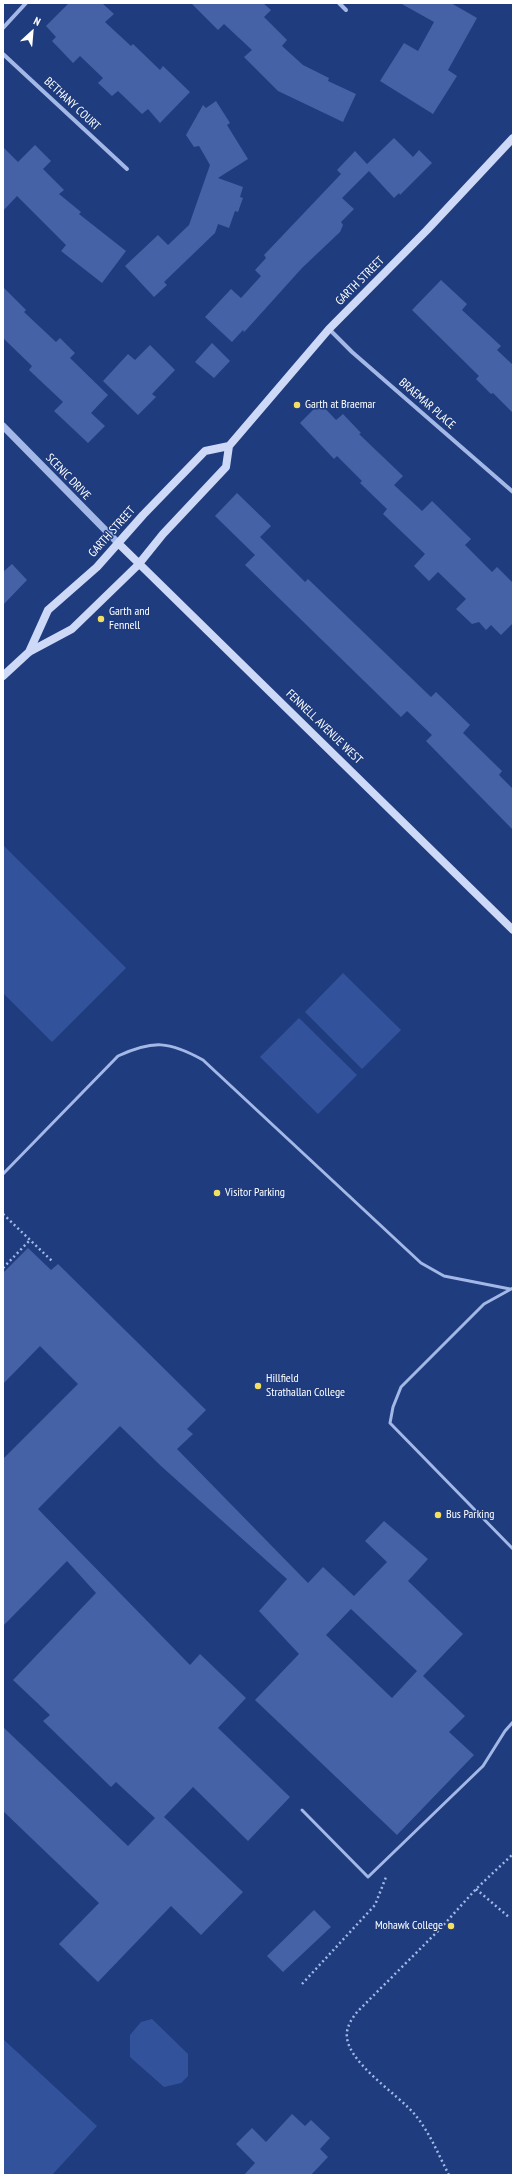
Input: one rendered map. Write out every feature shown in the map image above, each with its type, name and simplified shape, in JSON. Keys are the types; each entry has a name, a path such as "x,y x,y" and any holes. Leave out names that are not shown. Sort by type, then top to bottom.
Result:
{"main road":[{"name":"GARTH STREET","path":"3,676 29,652 72,629 138,565 163,534 226,467 229,446 329,329 427,230 513,138"},
{"name":"GARTH STREET","path":"29,652 48,610 97,567 205,451 229,446"},
{"name":"FENNELL AVENUE WEST","path":"118,543 138,565 338,757 513,930"}],"street":[{"path":"3,28 26,3"},
{"path":"339,3 346,10"},
{"name":"BETHANY COURT","path":"3,54 127,169"},
{"name":"BRAEMAR PLACE","path":"329,329 352,352 513,492"},
{"name":"SCENIC DRIVE","path":"3,426 118,543"}],"lane":[{"path":"3,1174 118,1056 138,1047 161,1044 183,1049 203,1060 420,1263 444,1276 512,1289"},
{"path":"512,1289 484,1304 401,1387 393,1406 390,1423 513,1549"},
{"path":"302,1810 368,1877 483,1766 501,1736 513,1722"}],"path":[{"path":"3,1214 52,1261"},
{"path":"3,1268 30,1240"},
{"path":"302,1984 375,1905 397,1849"},
{"path":"449,2175 416,2115 362,2064 350,2048 347,2033 351,2020 358,2011 439,1930 476,1889 513,1854"},
{"path":"476,1889 510,1918"}],"shaded area":[{"path":"3,845 126,968 52,1042 3,993"},
{"path":"343,973 401,1030 362,1069 305,1012"},
{"path":"299,1018 357,1075 318,1114 260,1057"},
{"path":"152,2019 188,2054 188,2076 181,2083 164,2087 130,2057 130,2035 141,2022"},
{"path":"3,2039 97,2126 52,2175 3,2175"}],"building":[{"path":"69,3 102,3 114,14 105,22 131,46 133,44 160,70 163,66 190,92 160,123 148,109 142,114 118,91 112,96 98,83 103,78 80,56 73,63 52,41 56,37 46,26"},
{"path":"191,3 263,3 271,10 264,17 287,40 282,46 303,65 329,78 328,81 356,94 343,122 278,91 244,57 252,50 224,24 218,30"},
{"path":"400,3 451,3 477,18 448,70 457,76 433,114 380,81 404,43 418,51 434,22"},
{"path":"216,101 230,123 227,125 248,159 218,178 243,187 240,197 243,198 238,212 235,211 229,228 218,224 215,233 164,282 167,285 154,297 125,266 158,235 168,245 189,225 210,165 199,146 194,147 186,135 203,105 206,108"},
{"path":"394,138 413,157 419,150 432,163 400,195 399,193 394,198 369,171 342,198 354,209 341,222 343,225 340,232 302,268 247,329 244,332 243,330 232,342 205,317 231,289 241,298 261,276 255,270 266,258 264,255 341,174 337,170 355,151 367,164"},
{"path":"35,145 51,161 43,169 64,190 59,194 81,212 79,214 126,251 102,283 61,251 66,245 17,196 3,211 3,147 18,162"},
{"path":"441,280 467,304 462,310 501,346 497,350 513,365 513,413 476,379 479,376 412,310"},
{"path":"3,287 26,310 24,312 56,342 60,338 75,353 70,358 108,395 91,413 105,426 88,443 54,411 63,402 29,370 32,366 3,338"},
{"path":"212,343 230,361 214,378 195,362"},
{"path":"150,345 175,370 152,394 156,397 138,415 103,381 128,354 135,360"},
{"path":"320,403 336,420 343,414 361,433 359,434 403,476 394,485 422,511 432,501 471,539 465,545 492,572 497,567 513,583 513,623 501,635 491,625 486,630 479,622 472,624 456,609 466,599 438,572 429,581 414,566 425,554 383,514 387,509 360,483 362,481 337,456 334,459 300,423"},
{"path":"237,493 271,526 260,537 305,582 308,579 431,697 436,692 470,725 463,733 502,771 499,775 513,789 513,830 426,741 432,735 407,711 401,717 245,565 255,555 215,516"},
{"path":"12,564 27,580 3,605 3,572"},
{"path":"28,1248 51,1270 58,1264 206,1410 187,1429 193,1434 177,1449 308,1583 323,1567 354,1596 387,1562 365,1541 384,1521 428,1559 408,1581 463,1634 423,1676 465,1716 449,1732 474,1755 397,1835 255,1700 299,1654 259,1611 287,1579 161,1466 120,1426 38,1509 190,1665 200,1654 246,1698 218,1728 290,1797 248,1841 193,1787 164,1817 243,1892 201,1935 171,1906 98,1982 59,1944 99,1903 3,1811 3,1727 128,1846 155,1818 116,1782 111,1787 43,1721 50,1715 13,1680 96,1593 67,1561 3,1626 3,1459 78,1384 40,1346 3,1384 3,1273","holes":["351,1609 417,1671 392,1698 326,1635"]},
{"path":"314,1910 331,1927 283,1972 267,1956"},
{"path":"292,2114 305,2126 311,2120 330,2138 320,2149 328,2157 311,2175 244,2175 255,2163 236,2144 252,2128 266,2142"}],"place":[{"name":"Garth at Braemar","path":"297,405"},
{"name":"Garth and Fennell","path":"101,619"},
{"name":"Visitor Parking","path":"217,1193"},
{"name":"Hillfield Strathallan College","path":"258,1386"},
{"name":"Bus Parking","path":"438,1515"},
{"name":"Mohawk College","path":"451,1926"}]}
